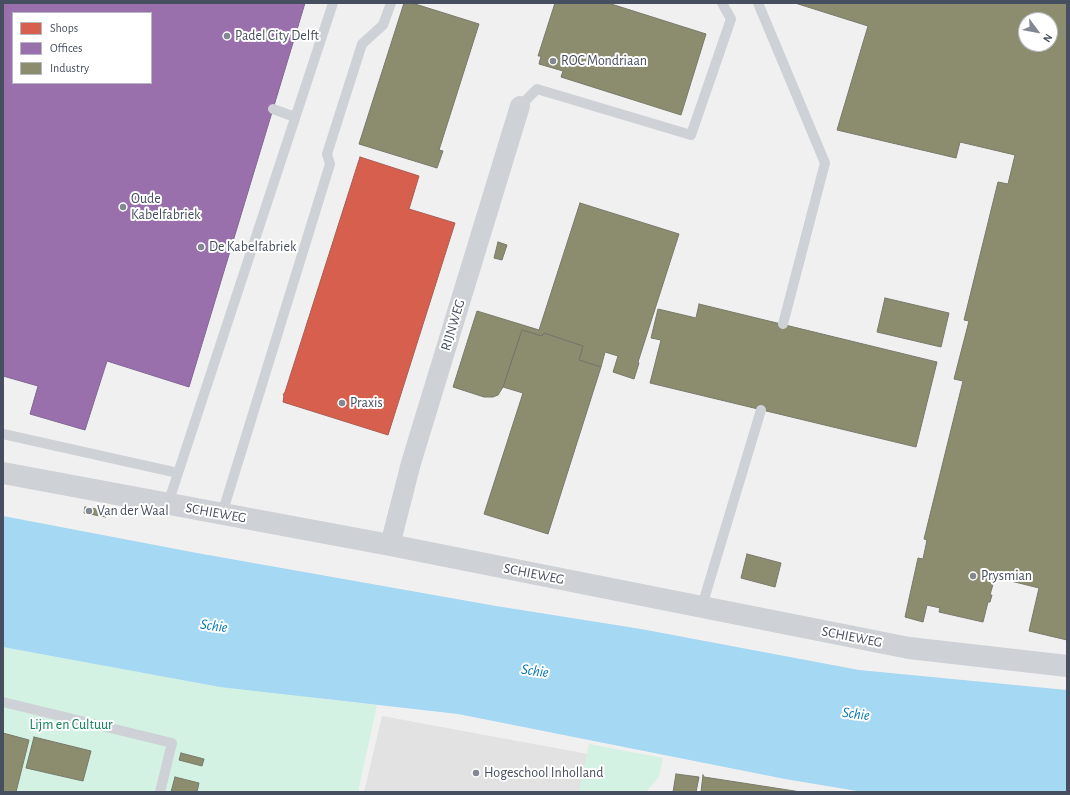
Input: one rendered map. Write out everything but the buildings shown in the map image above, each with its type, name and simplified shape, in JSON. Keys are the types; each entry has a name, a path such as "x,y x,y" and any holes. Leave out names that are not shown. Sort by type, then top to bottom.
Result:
{"street":[{"name":"RIJNWEG","path":"390,545 407,477 520,106"},
{"name":"SCHIEWEG","path":"3,473 390,545 909,648 1067,666"}],"lane":[{"path":"168,504 333,3"},
{"path":"222,514 330,164 327,154 362,44 383,25 391,3"},
{"path":"520,106 537,89 692,135 731,19 722,3"},
{"path":"758,3 825,163 783,324"},
{"path":"273,109 295,117"},
{"path":"702,606 761,410"},
{"path":"3,434 178,473"},
{"path":"3,702 172,743 160,792"}],"shaded area":[{"name":"Hogeschool Inholland","path":"382,716 588,754 580,792 364,792"}],"green space":[{"name":"Lijm en Cultuur","path":"3,645 322,699 377,705 358,792 3,792"},
{"path":"589,744 663,758 659,777 646,792 579,792"}],"water":[{"name":"Schie","path":"3,516 197,553 496,606 641,629 859,670 1067,690 1067,792 863,792 785,779 458,714 220,687 3,647"}],"place":[{"name":"Padel City Delft","path":"227,36"},
{"name":"ROC Mondriaan","path":"553,61"},
{"name":"Oude Kabelfabriek","path":"123,207"},
{"name":"De Kabelfabriek","path":"201,247"},
{"name":"Praxis","path":"342,403"},
{"name":"Van der Waal","path":"89,511"},
{"name":"Prysmian","path":"973,576"},
{"name":"Hogeschool Inholland","path":"476,773"}]}
